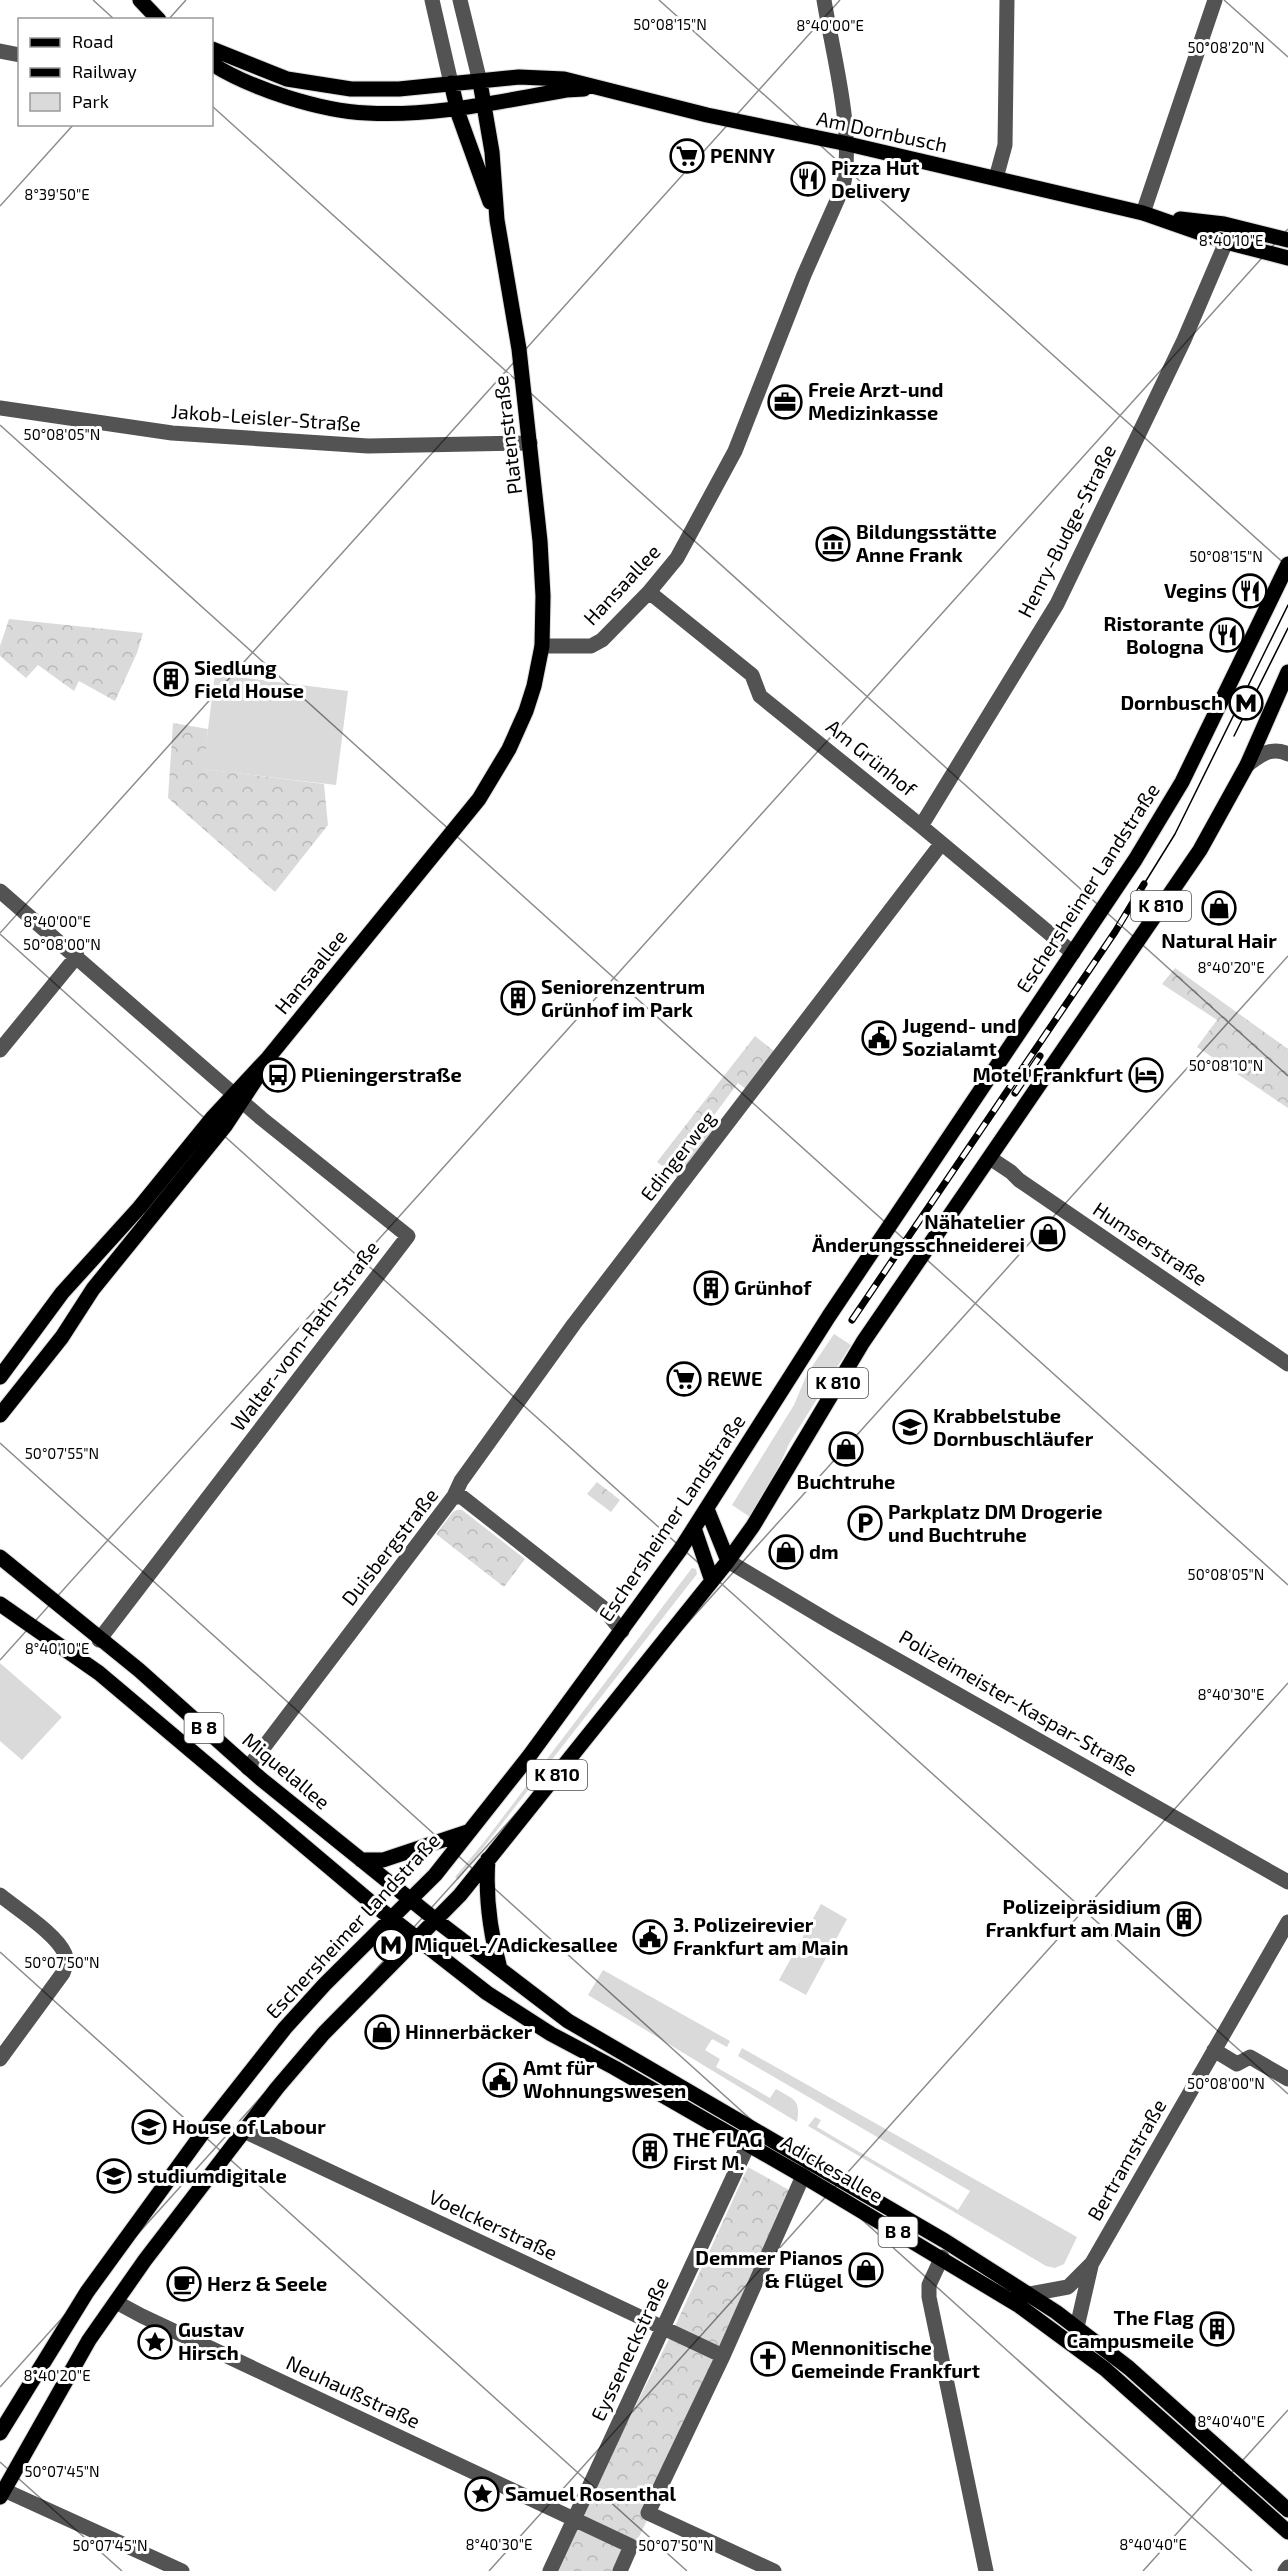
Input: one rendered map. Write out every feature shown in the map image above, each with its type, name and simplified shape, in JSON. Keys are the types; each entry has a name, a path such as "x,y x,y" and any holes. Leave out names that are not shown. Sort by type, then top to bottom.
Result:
{"main road":[{"path":"140,0 157,18"},
{"name":"Am Dornbusch","path":"213,49 255,67 307,84 379,90 519,77 552,78 1150,215 1226,242 1288,258"},
{"name":"Am Dornbusch","path":"213,64 276,93 366,113 457,108 566,90 599,88"},
{"name":"Platenstraße","path":"480,82 492,152 497,220 519,349 530,443 540,541 543,596 542,646"},
{"name":"Platenstraße","path":"451,83 457,108 497,220"},
{"name":"Am Dornbusch","path":"1150,215 1224,224 1288,240"},
{"name":"Eschersheimer Landstraße","path":"0,2433 87,2292 207,2127 285,2028 325,1984 435,1875 622,1631 680,1550 829,1316 1135,860 1182,782 1288,564"},
{"name":"Hansaallee","path":"0,1415 62,1337 93,1289 268,1058 479,799 509,750 526,711 542,646"},
{"name":"K 810","path":"437,1921 728,1561 753,1526 863,1342 1196,857 1246,765 1288,672"},
{"name":"Hansaallee","path":"0,1377 62,1293 238,1098"},
{"path":"707,1509 728,1561"},
{"path":"694,1528 712,1581"},
{"path":"680,1550 728,1561"},
{"name":"Miquelallee","path":"0,1557 99,1640 139,1670 248,1768 437,1921"},
{"name":"B 8","path":"0,1604 99,1673 418,1939"},
{"path":"361,1860 383,1860 470,1831"},
{"path":"488,1859 486,1883 488,1910 500,1969"},
{"path":"2,2493 82,2350 244,2131 318,2039 437,1921"},
{"name":"Adickesallee","path":"437,1921 568,2021 955,2247 1030,2294 1129,2368 1288,2510"},
{"name":"Adickesallee","path":"418,1939 487,1993 551,2034 615,2068 942,2257 1045,2323 1106,2369 1288,2532"}],"street":[{"name":"Platenstraße","path":"432,0 451,83"},
{"name":"Platenstraße","path":"460,0 480,82"},
{"name":"Hansaallee","path":"542,646 591,646 602,640 649,592 677,558 735,451 804,275 843,187 848,144 824,0"},
{"path":"996,178 1005,145 1007,0"},
{"path":"1150,215 1215,0"},
{"path":"0,51 18,55"},
{"name":"Henry-Budge-Straße","path":"921,826 1057,604 1184,340 1226,242"},
{"name":"Jakob-Leisler-Straße","path":"0,408 180,434 368,446 530,443"},
{"name":"Am Grünhof","path":"649,592 752,675 760,696 1073,953"},
{"path":"1246,765 1265,752 1279,750 1288,754"},
{"name":"Edingerweg","path":"454,1496 460,1481 574,1324 941,844"},
{"path":"0,891 238,1098"},
{"path":"0,1050 77,956"},
{"name":"Walter-vom-Rath-Straße","path":"99,1640 408,1236 238,1098"},
{"name":"Humserstraße","path":"990,1158 1011,1172 1018,1180 1288,1364"},
{"name":"Duisbergstraße","path":"248,1768 454,1496 462,1497 605,1610 622,1631"},
{"name":"Polizeimeister-Kaspar-Straße","path":"728,1561 832,1623 1288,1881"},
{"path":"0,1895 51,1937 65,1954 66,1964 63,1973 0,2059"},
{"name":"Bertramstraße","path":"1030,2294 1068,2287 1092,2263 1288,1922"},
{"path":"1214,2050 1237,2064 1250,2057 1288,2079"},
{"name":"Voelckerstraße","path":"244,2131 723,2356"},
{"name":"Eysseneckstraße","path":"550,2571 748,2145"},
{"path":"774,2571 648,2513 723,2356 803,2176"},
{"path":"942,2257 929,2285 929,2297 986,2571"},
{"name":"Bertramstraße","path":"1077,2327 1092,2263"},
{"name":"Neuhaußstraße","path":"116,2302 141,2316 631,2546 620,2571"},
{"path":"2,2493 182,2571"},
{"path":"1285,2571 1288,2567"}],"green space":[{"path":"9,619 143,633 137,653 115,701 79,681 74,691 38,665 26,678 0,656 0,646"},
{"path":"215,674 348,691 336,785 203,769"},
{"path":"173,723 208,729 204,769 324,784 328,825 275,892 168,798"},
{"path":"1175,968 1288,1049 1288,1108 1197,1047 1217,1020 1162,984"},
{"path":"755,1036 775,1052 746,1089 738,1083 706,1126 713,1131 677,1177 657,1162"},
{"path":"834,1334 851,1345 790,1442 772,1481 750,1517 732,1505 794,1405 807,1374"},
{"path":"597,1482 620,1500 611,1512 587,1494"},
{"path":"457,1510 462,1510 525,1559 504,1587 436,1534"},
{"path":"692,1568 696,1569 697,1574 458,1880 455,1877"},
{"path":"0,1663 62,1717 22,1760 0,1741"},
{"path":"821,1904 847,1919 806,1995 779,1980"},
{"path":"603,1970 730,2041 727,2047 712,2039 705,2050 720,2059 716,2067 770,2098 776,2089 792,2098 797,2104 797,2122 588,1995"},
{"path":"742,2048 1077,2237 1064,2264 1055,2268 1046,2266 808,2126 815,2117 821,2120 817,2127 958,2210 970,2191 738,2056"},
{"path":"748,2167 789,2190 709,2382 645,2525 622,2571 553,2571 671,2335"}],"tram line":[{"path":"1144,884 1175,834 1288,605"},
{"path":"1234,736 1288,628"}],"railway":[{"path":"852,1320 1115,932 1144,884"},
{"path":"1015,1093 1040,1056"}],"place":[{"name":"PENNY","path":"687,156"},
{"name":"Pizza Hut Delivery","path":"808,179"},
{"name":"Freie Arzt-und Medizinkasse","path":"785,402"},
{"name":"Bildungsstätte Anne Frank","path":"833,544"},
{"name":"Vegins","path":"1250,591"},
{"name":"Ristorante Bologna","path":"1227,635"},
{"name":"Siedlung Field House","path":"171,679"},
{"name":"Dornbusch","path":"1246,703"},
{"name":"Natural Hair","path":"1219,908"},
{"name":"Seniorenzentrum Grünhof im Park","path":"518,998"},
{"name":"Jugend- und Sozialamt","path":"879,1038"},
{"name":"Plieningerstraße","path":"278,1075"},
{"name":"Motel Frankfurt","path":"1146,1075"},
{"name":"Nähatelier Änderungsschneiderei","path":"1048,1234"},
{"name":"Grünhof","path":"711,1288"},
{"name":"REWE","path":"684,1379"},
{"name":"Krabbelstube Dornbuschläufer","path":"910,1427"},
{"name":"Buchtruhe","path":"846,1449"},
{"name":"Parkplatz DM Drogerie und Buchtruhe","path":"865,1523"},
{"name":"dm","path":"786,1552"},
{"name":"Polizeipräsidium Frankfurt am Main","path":"1184,1919"},
{"name":"3. Polizeirevier Frankfurt am Main","path":"650,1937"},
{"name":"Miquel-/Adickesallee","path":"391,1945"},
{"name":"Hinnerbäcker","path":"382,2032"},
{"name":"Amt für Wohnungswesen","path":"500,2080"},
{"name":"House of Labour","path":"149,2127"},
{"name":"THE FLAG First M.","path":"650,2151"},
{"name":"studiumdigitale","path":"114,2176"},
{"name":"Demmer Pianos & Flügel","path":"866,2270"},
{"name":"Herz & Seele","path":"184,2284"},
{"name":"The Flag Campusmeile","path":"1217,2329"},
{"name":"Gustav Hirsch","path":"155,2342"},
{"name":"Mennonitische Gemeinde Frankfurt","path":"768,2359"},
{"name":"Samuel Rosenthal","path":"482,2494"}]}
